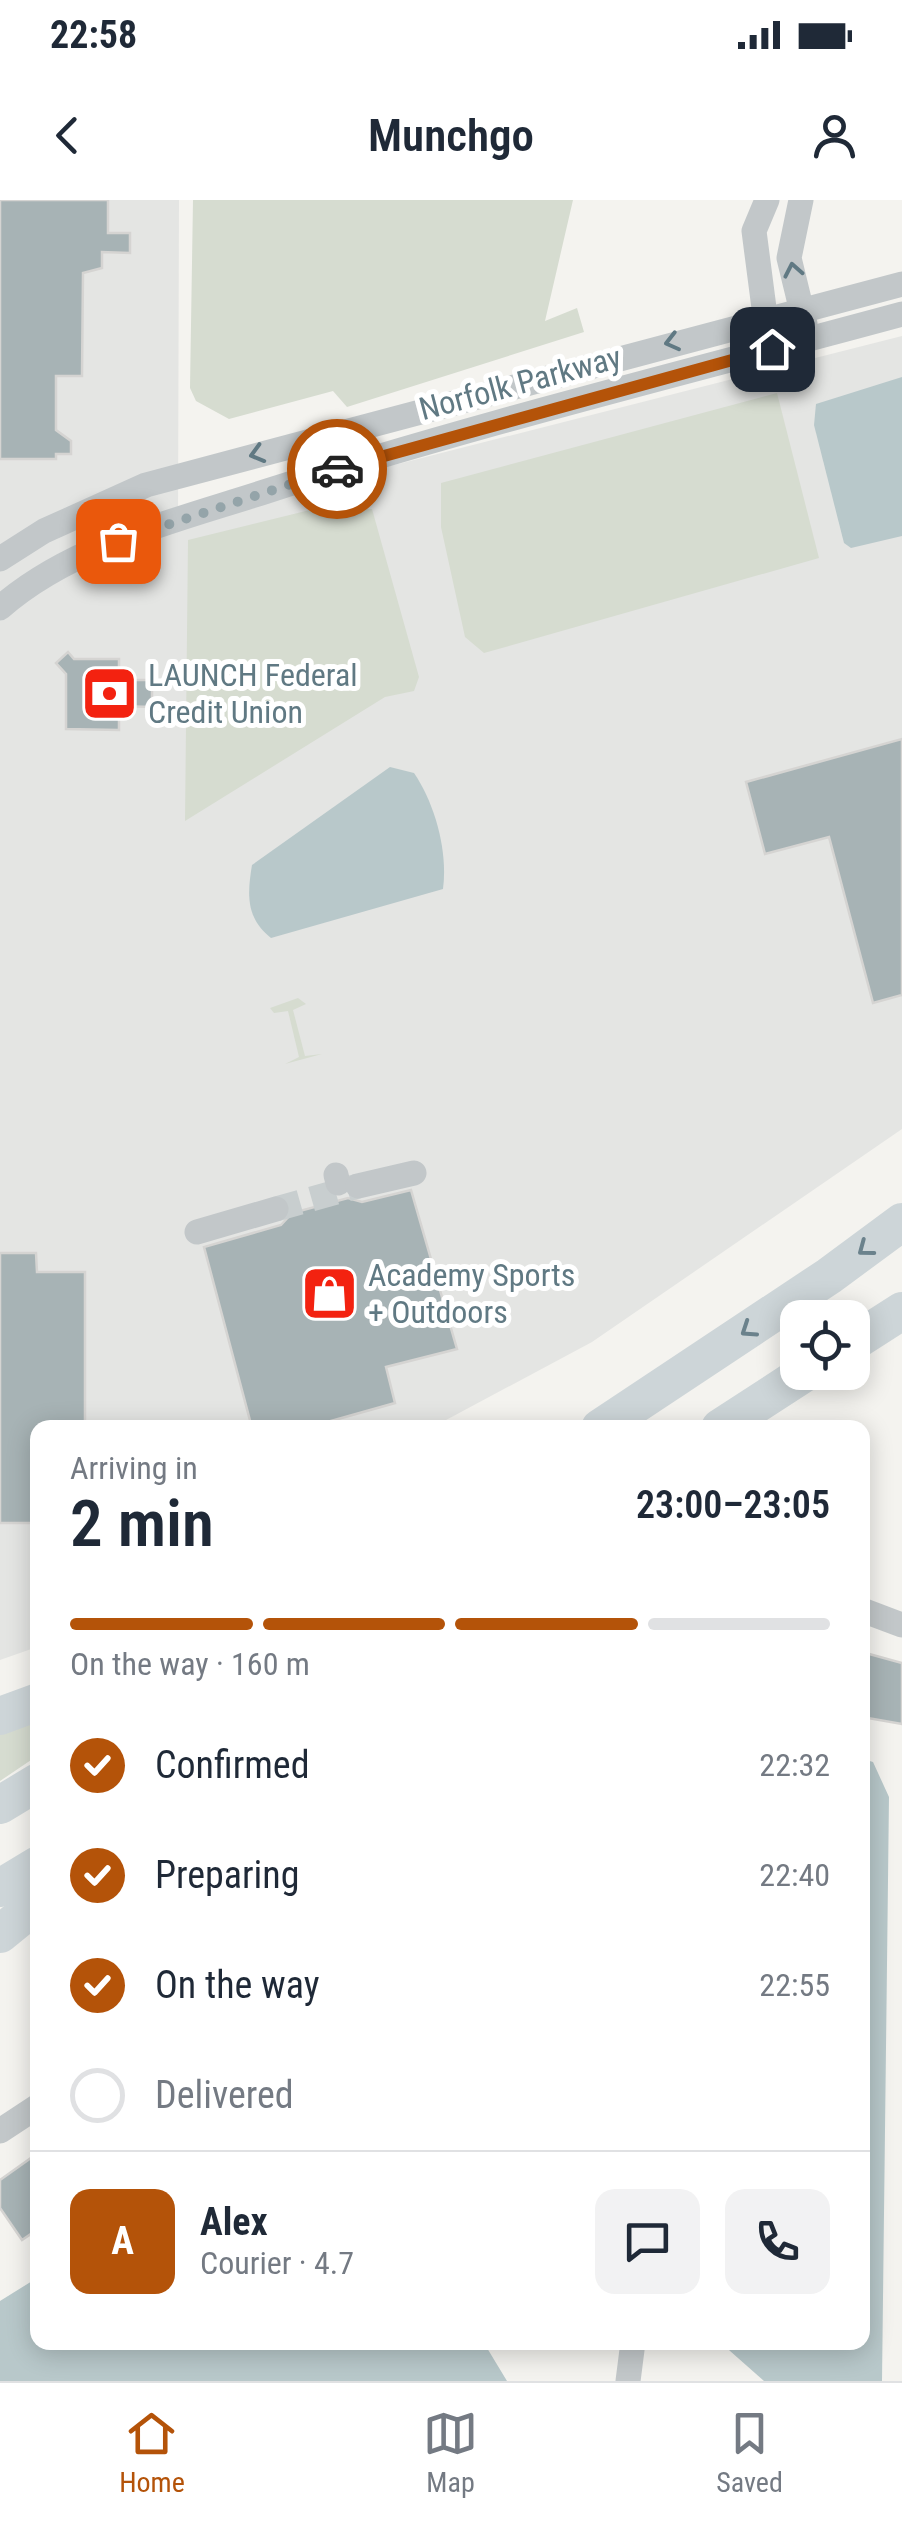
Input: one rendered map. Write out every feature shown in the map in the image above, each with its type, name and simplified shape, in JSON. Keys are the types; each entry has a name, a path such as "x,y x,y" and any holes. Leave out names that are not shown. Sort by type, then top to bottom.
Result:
{"highway":[{"path":"612,1420 829,1276 902,1222"},
{"path":"870,1332 902,1312"},
{"path":"732,1420 780,1389"},
{"path":"0,1716 30,1705"},
{"path":"0,1806 30,1787"},
{"path":"0,1888 30,1869"},
{"path":"0,1934 30,1909"}],"street":[{"path":"767,200 754,231 764,319 772,349"},
{"path":"801,200 789,258 808,339"},
{"name":"Norfolk Parkway","path":"0,558 44,531 146,485 902,284"},
{"name":"Norfolk Parkway","path":"0,608 64,568 158,526 386,453 902,314"},
{"path":"344,1181 414,1173"},
{"path":"197,1233 276,1209"},
{"path":"870,1613 902,1624"},
{"path":"0,2131 30,2111"},
{"path":"628,2381 631,2350"}],"shaded area":[{"path":"0,200 179,200 178,520 902,336 902,1129 592,1342 446,1420 30,1420 30,1649 0,1660"},
{"path":"193,200 573,200 545,321 577,308 584,332 347,407 333,391 229,419 196,401 190,388"},
{"path":"902,377 902,536 851,548 844,543 814,425 816,404"},
{"path":"777,393 819,558 484,653 465,637 441,527 441,483"},
{"path":"318,508 372,509 419,677 414,691 385,697 185,821 188,540"},
{"path":"390,767 414,773 428,799 442,844 443,889 271,938 257,922 250,905 252,865"},
{"path":"298,998 306,1004 293,1010 305,1056 322,1054 285,1064 299,1057 288,1011 274,1013 270,1008"},
{"path":"30,1717 30,1761 0,1781 0,1728"},
{"path":"870,1761 889,1797 882,2381 764,2381 729,2350 870,2350"},
{"path":"30,2282 30,2350 488,2350 507,2381 0,2381 0,2301"}],"building":[{"path":"0,200 108,200 108,233 130,233 130,253 102,252 102,268 83,273 82,376 56,376 56,430 71,441 71,454 56,454 56,459 0,459"},
{"name":"LAUNCH Federal Credit Union","path":"68,652 74,659 119,659 119,680 152,680 152,707 119,706 119,730 66,729 66,674 56,663"},
{"path":"902,739 902,995 873,1003 829,837 765,854 746,782"},
{"name":"Academy Sports + Outdoors","path":"411,1190 457,1349 386,1367 395,1403 334,1420 250,1420 204,1247 281,1225 292,1213 348,1198 362,1202"},
{"path":"0,1253 36,1253 37,1272 85,1272 85,1420 30,1420 30,1523 0,1523"},
{"path":"870,1654 902,1663 902,1724 870,1718"},
{"path":"30,2159 30,2234 22,2240 0,2208 0,2180"}],"tunnel":[{"path":"276,1209 358,1186"}],"way so far":[{"path":"118,541 337,469"}],"place":[{"name":"LAUNCH Federal Credit Union","path":"109,693"},
{"name":"Academy Sports + Outdoors","path":"329,1293"}],"route":[{"path":"337,469 772,349"}]}
